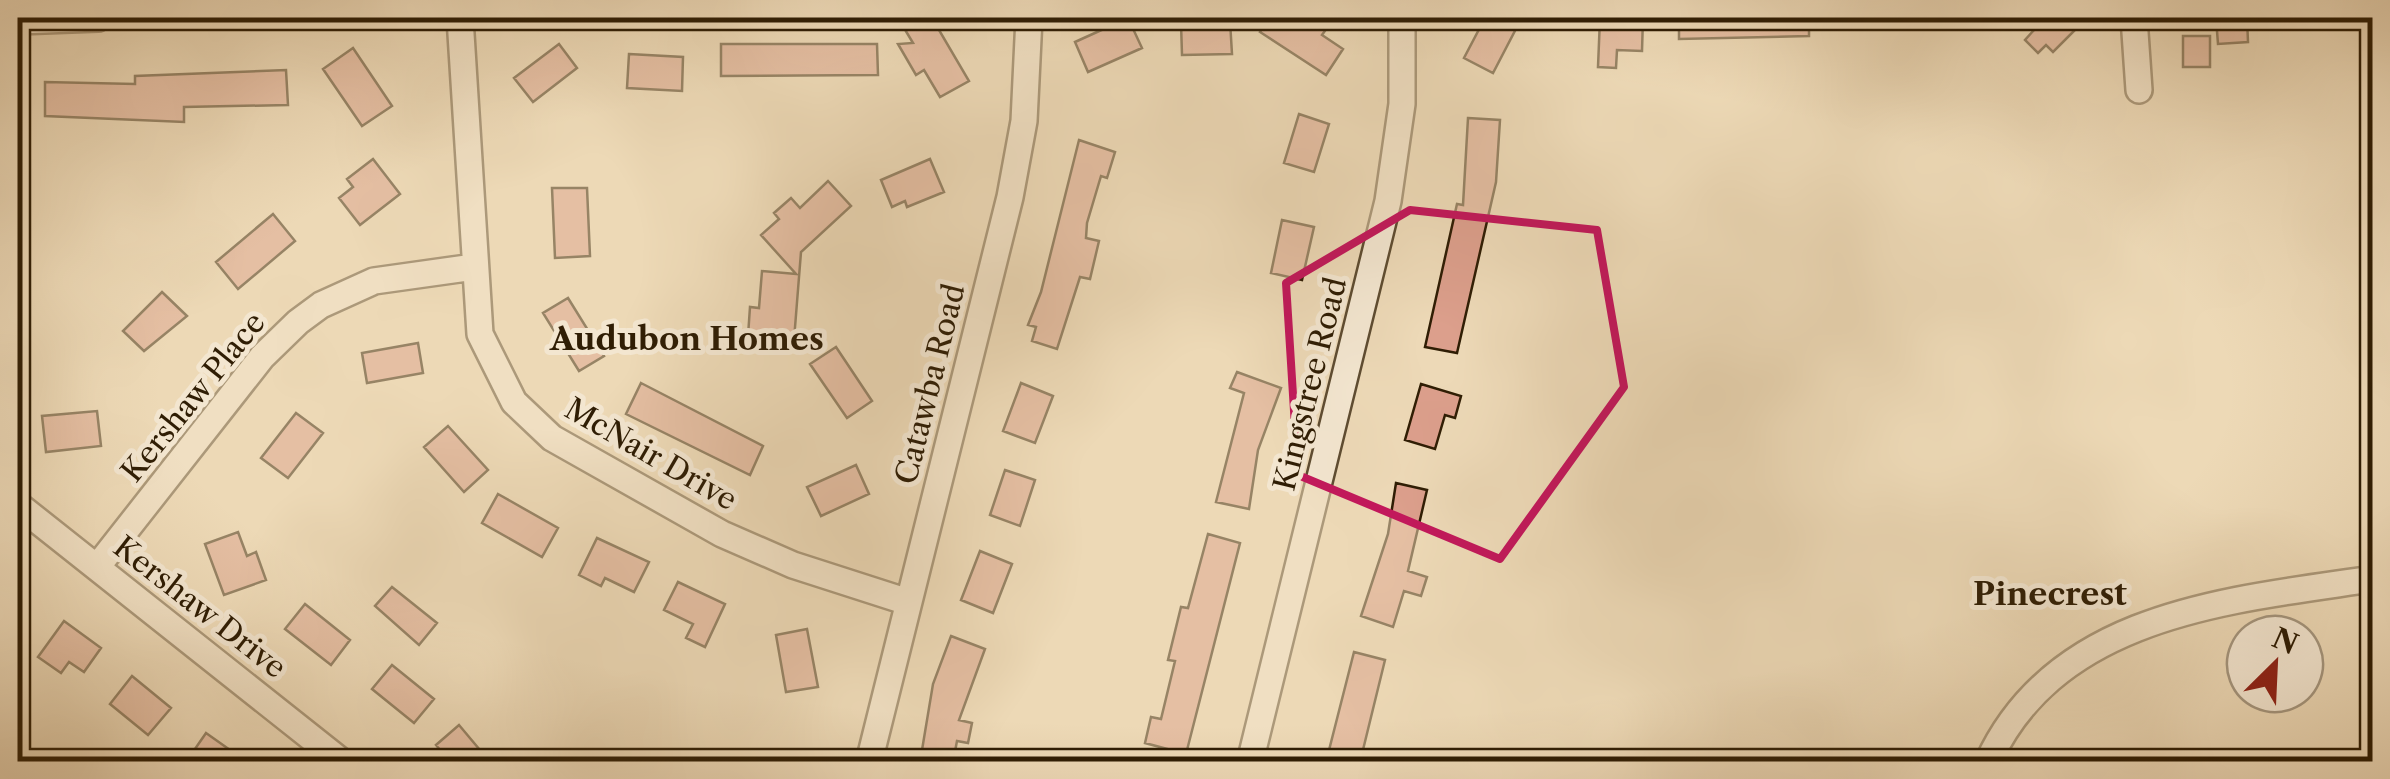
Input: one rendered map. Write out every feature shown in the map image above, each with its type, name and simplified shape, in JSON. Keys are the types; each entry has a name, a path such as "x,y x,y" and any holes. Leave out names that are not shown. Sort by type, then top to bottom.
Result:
{"street":[{"path":"18,21 98,18"},
{"name":"McNair Drive","path":"460,18 480,334 488,358 514,402 552,438 722,534 793,564 908,602"},
{"name":"Catawba Road","path":"869,762 1016,170 1029,18"},
{"name":"Kingstree Road","path":"1250,762 1388,201 1402,104 1402,18"},
{"path":"2134,18 2138,90"},
{"name":"Kershaw Place","path":"97,567 262,357 298,322 346,291 374,281 474,267"},
{"name":"Kershaw Drive","path":"18,504 342,762"},
{"path":"1988,762 2028,701 2099,643 2156,619 2271,594 2372,579"}],"highlighted area":[{"path":"1410,210 1597,230 1624,387 1500,559 1298,475 1286,283"}],"building":[{"path":"922,18 932,18 969,81 940,97 924,70 916,75 898,44 913,43 904,28"},
{"path":"1128,18 1142,48 1088,72 1075,42"},
{"path":"1269,18 1295,18 1306,24 1310,18 1327,28 1322,35 1343,49 1326,75 1260,32"},
{"path":"1485,18 1509,18 1519,23 1493,73 1464,58"},
{"path":"1600,18 1643,18 1642,51 1617,50 1616,68 1598,67"},
{"path":"1679,18 1809,18 1809,36 1679,39"},
{"path":"2021,18 2087,18 2053,52 2046,45 2038,53 2025,40 2034,30"},
{"path":"2216,18 2247,18 2248,42 2218,44"},
{"path":"1230,21 1232,54 1182,55 1181,23"},
{"path":"2183,36 2210,36 2210,67 2183,67"},
{"path":"559,44 577,68 533,102 514,78"},
{"path":"721,44 877,44 878,75 721,76"},
{"path":"353,48 392,106 362,126 323,69"},
{"path":"629,54 683,57 682,91 627,88"},
{"path":"286,70 288,105 184,107 184,122 45,116 45,82 135,84 135,76"},
{"path":"1299,114 1329,124 1314,172 1284,163"},
{"path":"1468,118 1500,120 1496,182 1457,353 1425,347 1457,204 1463,205"},
{"path":"1079,140 1115,152 1107,178 1101,176 1087,223 1086,238 1099,241 1090,279 1080,277 1057,349 1032,341 1036,327 1028,325 1041,292"},
{"path":"373,159 400,194 360,225 339,198 353,187 347,179"},
{"path":"930,159 944,192 907,207 905,201 892,207 881,180"},
{"path":"828,181 851,206 801,252 794,340 748,336 750,307 759,308 762,271 796,274 761,235 779,219 774,213 791,198 800,208"},
{"path":"552,188 587,188 590,256 555,258"},
{"path":"273,214 295,241 238,289 216,262"},
{"path":"1282,220 1314,227 1302,280 1271,273"},
{"path":"162,292 187,316 144,351 123,331"},
{"path":"568,298 604,356 579,371 543,313"},
{"path":"418,343 423,373 367,383 362,353"},
{"path":"836,347 872,401 847,418 810,364"},
{"path":"1237,372 1281,388 1258,450 1249,509 1216,502 1244,393 1230,388"},
{"path":"641,383 763,446 750,475 626,414"},
{"path":"1021,383 1053,396 1035,443 1003,431"},
{"path":"1421,384 1461,396 1455,418 1445,415 1435,449 1405,440"},
{"path":"97,411 101,446 46,452 42,416"},
{"path":"296,413 323,433 288,478 261,458"},
{"path":"448,426 488,470 464,492 424,447"},
{"path":"856,465 869,494 821,516 807,487"},
{"path":"1005,470 1035,480 1020,526 990,515"},
{"path":"1396,483 1427,490 1408,571 1427,577 1421,596 1404,591 1393,627 1361,616 1388,534"},
{"path":"498,494 558,528 542,557 482,523"},
{"path":"238,532 247,556 256,552 266,580 224,595 205,544"},
{"path":"1208,534 1240,543 1186,754 1145,743 1151,717 1161,719 1175,661 1168,660 1181,607 1188,608"},
{"path":"597,538 649,562 634,592 605,578 601,586 579,575"},
{"path":"980,551 1012,564 993,613 961,600"},
{"path":"678,582 725,604 705,647 686,638 693,624 664,610"},
{"path":"392,587 437,623 419,645 375,606"},
{"path":"305,604 350,640 331,665 285,629"},
{"path":"64,621 101,648 84,672 69,662 61,673 38,657"},
{"path":"807,629 818,687 786,692 776,635"},
{"path":"951,636 985,649 959,720 972,723 968,743 957,741 953,762 920,762 933,684"},
{"path":"1354,652 1385,660 1360,762 1326,762"},
{"path":"392,665 434,699 414,723 372,689"},
{"path":"132,676 171,708 148,735 110,704"},
{"path":"459,725 490,762 450,762 436,745"},
{"path":"206,733 247,762 186,762"}],"district":[{"name":"Audubon Homes","path":"687,338"},
{"name":"Pinecrest","path":"2050,593"}]}
